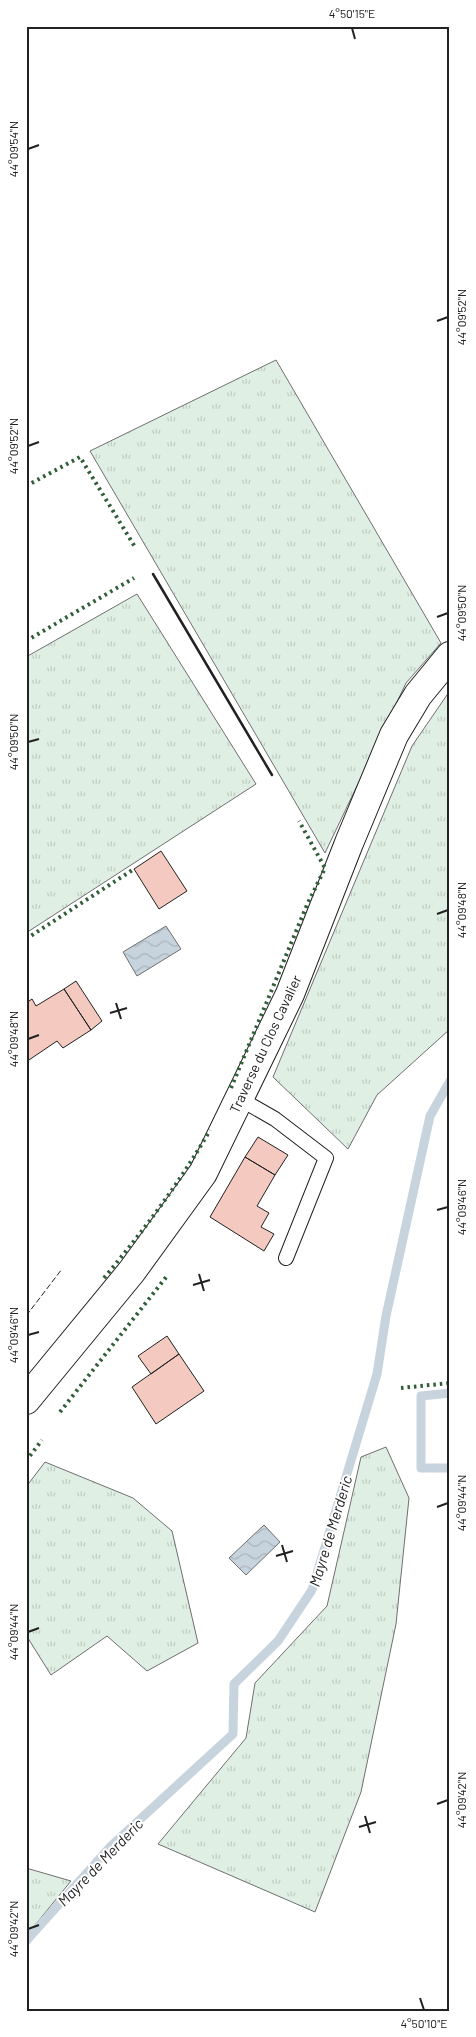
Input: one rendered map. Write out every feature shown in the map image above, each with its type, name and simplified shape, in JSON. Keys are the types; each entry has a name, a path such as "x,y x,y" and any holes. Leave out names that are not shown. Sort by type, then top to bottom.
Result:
{"street":[{"name":"Traverse du Clos Cavalier","path":"26,1400 132,1271 203,1173 290,994 349,843 394,735 418,695 450,656"}],"lane":[{"path":"240,1099 275,1119 326,1158 286,1258"}],"green space":[{"path":"276,360 441,643 406,683 325,853 90,451"},
{"path":"137,594 256,784 26,933 26,657"},
{"path":"449,692 450,1029 377,1095 348,1149 273,1077 412,746"},
{"path":"386,1447 409,1498 396,1624 361,1792 315,1912 158,1844 246,1738 255,1683 327,1606 361,1457"},
{"path":"45,1462 133,1498 172,1531 198,1643 147,1671 107,1636 51,1675 26,1635 26,1487"},
{"path":"26,1868 71,1881 26,1936"}],"water":[{"path":"166,926 181,949 137,976 123,952"},
{"path":"264,1525 280,1542 246,1575 229,1558"}],"building":[{"path":"161,851 187,891 159,909 134,869"},
{"path":"76,981 102,1021 91,1030 64,989"},
{"path":"64,989 91,1030 63,1048 57,1041 26,1062 26,1003 32,999 36,1006"},
{"path":"258,1137 288,1155 275,1175 245,1157"},
{"path":"245,1157 275,1175 257,1206 269,1213 261,1227 274,1234 264,1251 210,1217"},
{"path":"167,1336 179,1354 151,1374 138,1356"},
{"path":"179,1354 204,1391 156,1424 132,1387"}],"waterway":[{"name":"Mayre de Merderic","path":"26,1941 111,1846 233,1734 234,1684 278,1641 312,1590 377,1374 386,1316 430,1116 450,1081"},
{"path":"450,1393 421,1396 421,1468 450,1468"}],"hedge":[{"path":"26,486 80,457 135,547"},
{"path":"26,641 134,578"},
{"path":"231,1088 307,905 325,868 299,821"},
{"path":"26,939 134,869"},
{"path":"104,1278 160,1206 210,1130"},
{"path":"60,1412 167,1276"},
{"path":"401,1388 450,1383"},
{"path":"26,1461 42,1440"}],"fence":[{"path":"26,1316 62,1269"}],"wall":[{"path":"153,574 272,775"}]}
